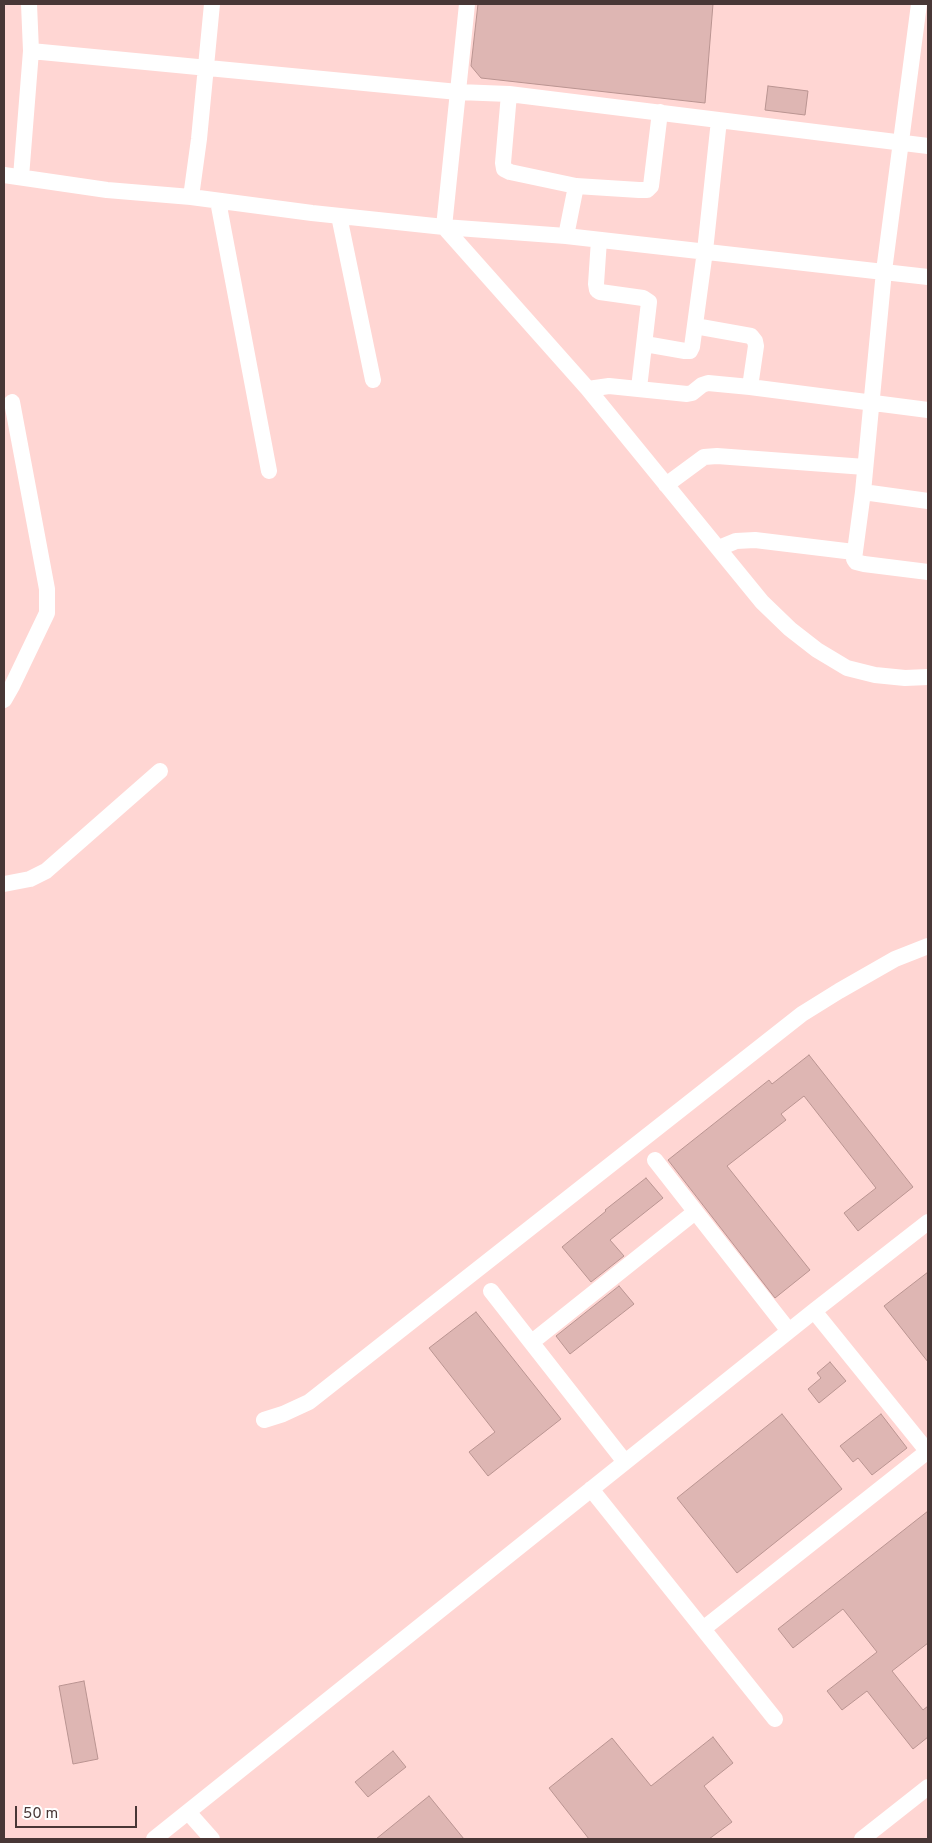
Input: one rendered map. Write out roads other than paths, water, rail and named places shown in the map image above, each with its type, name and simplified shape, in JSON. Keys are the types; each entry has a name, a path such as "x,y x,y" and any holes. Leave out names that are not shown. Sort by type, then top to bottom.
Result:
{"street":[{"path":"21,177 31,51 29,4"},
{"path":"191,197 199,139 212,4"},
{"path":"467,4 444,227 588,389 720,548 762,602 817,650 847,668 875,675 905,678 928,677"},
{"path":"919,4 884,271 863,492 854,559 860,563 928,572"},
{"path":"31,51 458,92 509,94 928,146"},
{"path":"509,94 504,169 510,172 576,186 647,190 651,186 660,112"},
{"path":"645,344 690,351 692,347 706,250 719,120"},
{"path":"4,176 107,190 191,197 339,216 706,250 928,277"},
{"path":"566,236 576,186"},
{"path":"218,201 269,471"},
{"path":"339,216 373,380"},
{"path":"599,240 597,290 643,298 649,302 639,388"},
{"path":"694,326 751,336 756,346 750,387"},
{"path":"588,389 609,386 687,394 708,383 928,410"},
{"path":"4,700 47,613 47,589 12,402"},
{"path":"666,485 704,457 717,456 864,468"},
{"path":"863,492 928,501"},
{"path":"720,548 736,542 755,540 854,552"},
{"path":"4,884 30,879 46,871 160,771"},
{"path":"264,1420 309,1402 802,1014 895,959 928,946"},
{"path":"655,1160 789,1331"},
{"path":"532,1342 695,1212"},
{"path":"154,1839 928,1222"},
{"path":"491,1291 625,1462"},
{"path":"703,1629 928,1452 814,1311"},
{"path":"591,1490 775,1719"},
{"path":"862,1839 928,1787"},
{"path":"188,1812 212,1839"}]}
